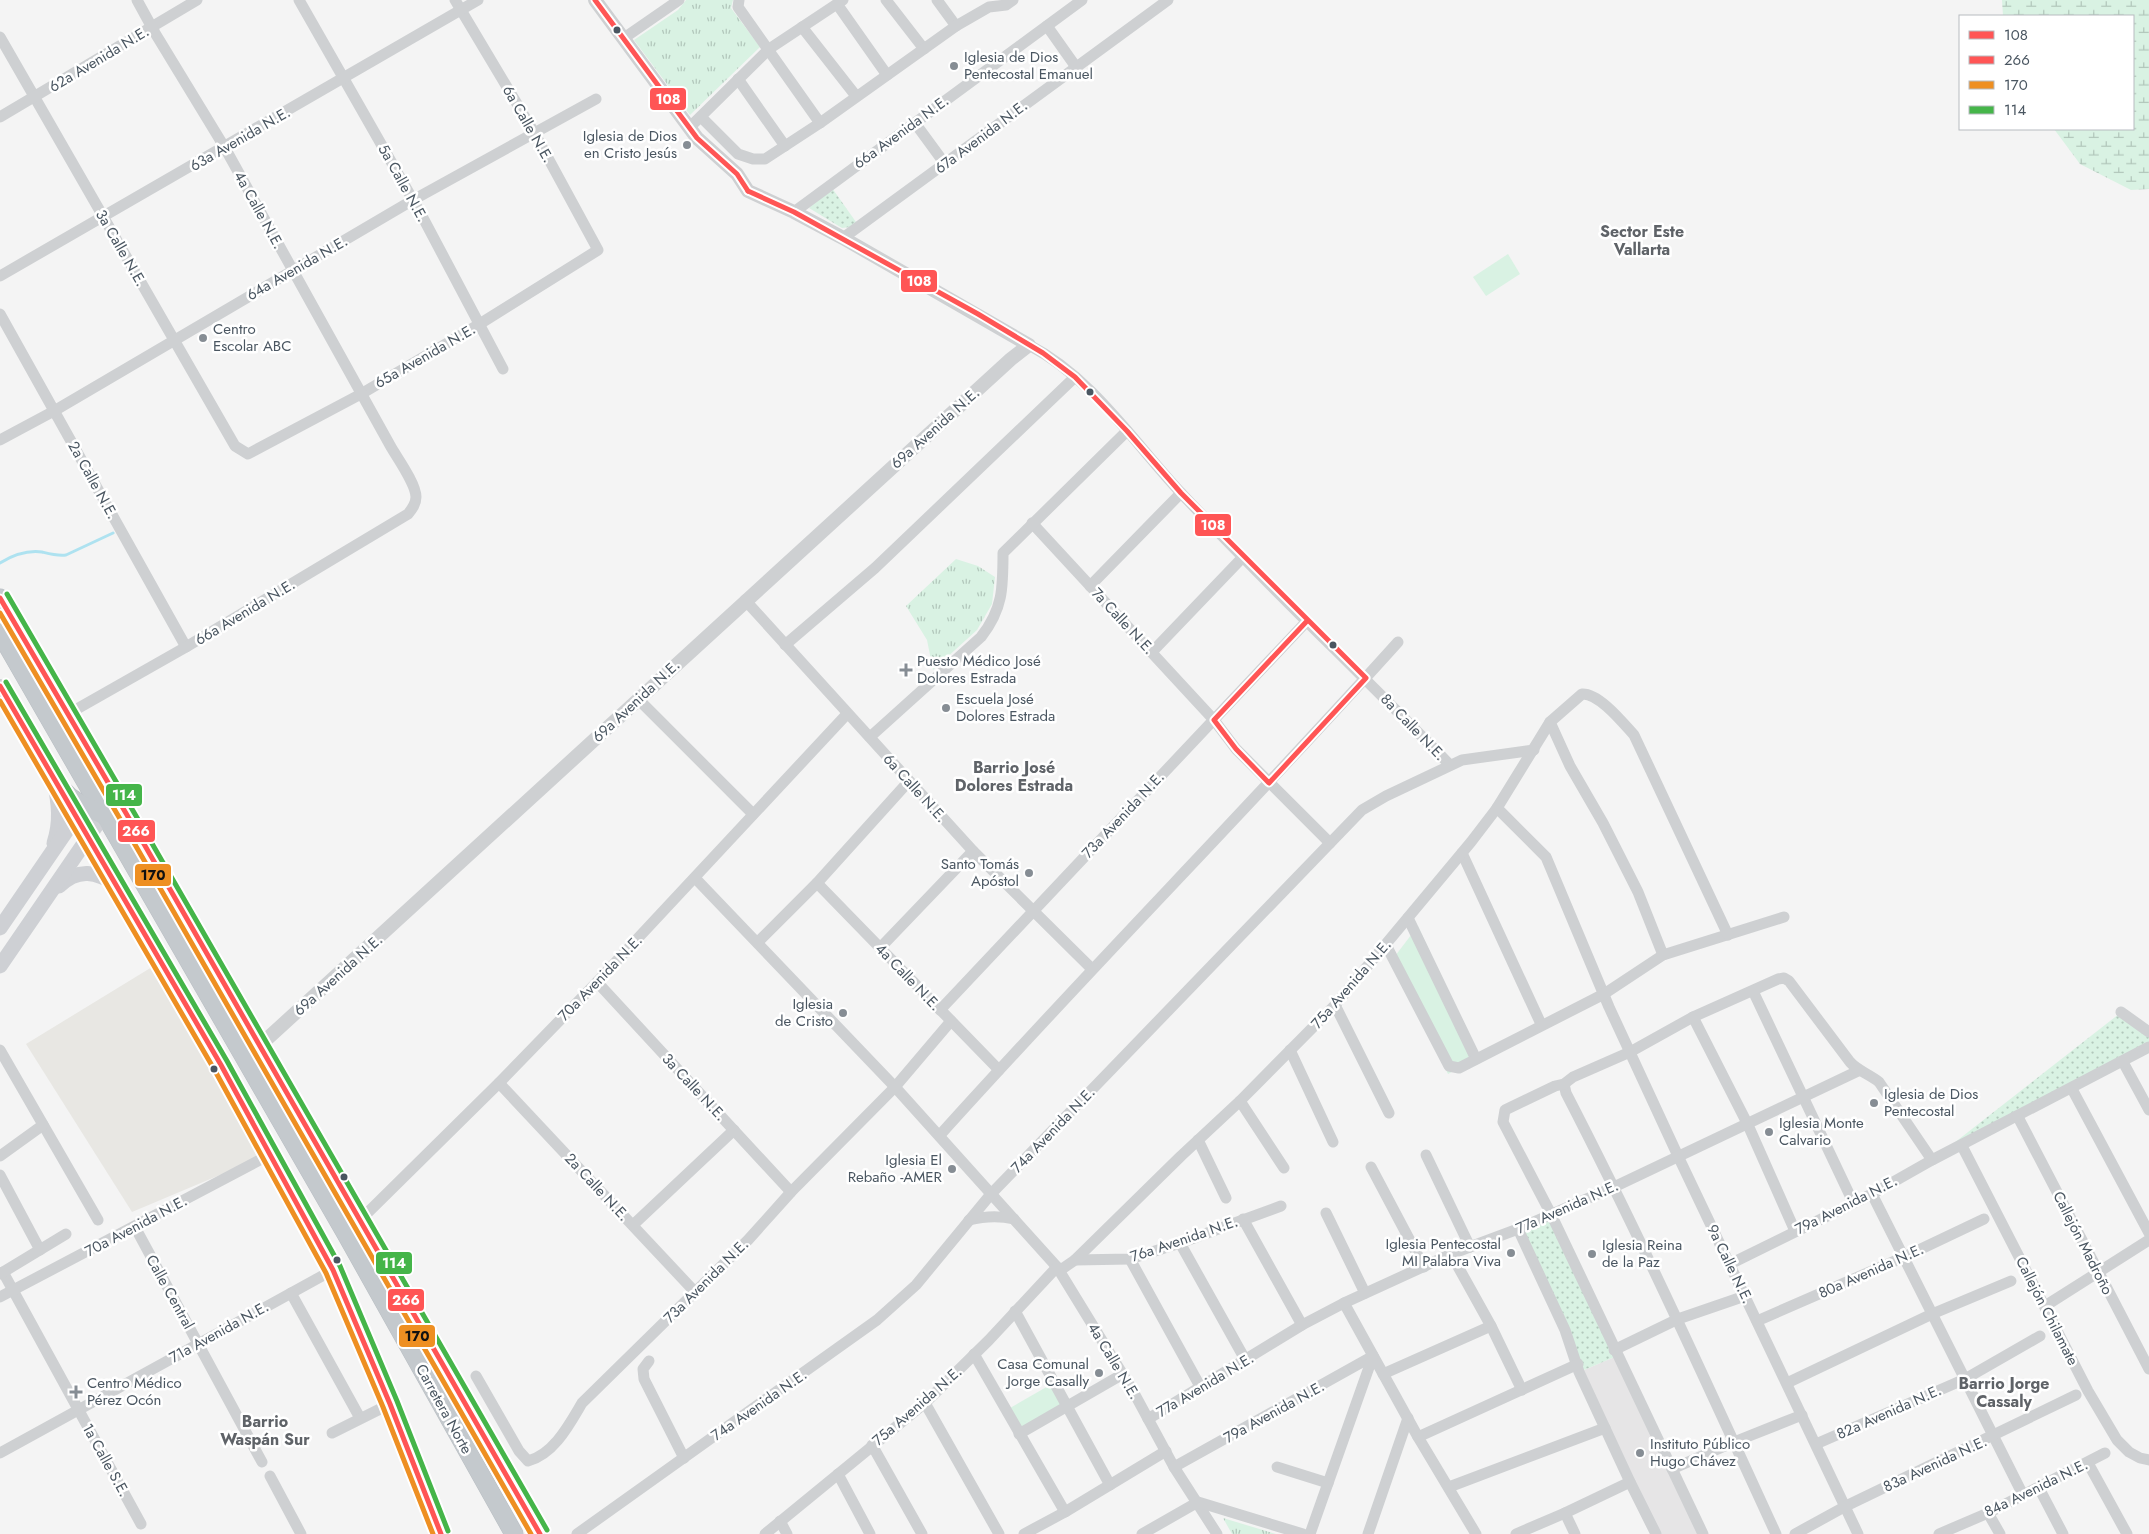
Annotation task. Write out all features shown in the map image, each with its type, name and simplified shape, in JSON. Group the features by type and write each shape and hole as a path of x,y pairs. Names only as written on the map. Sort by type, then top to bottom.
{"highway":[{"name":"Carretera Norte","path":"0,598 540,1534"},
{"name":"Carretera Norte","path":"0,634 346,1234 514,1534"},
{"path":"54,781 70,797 82,805 104,814 116,824 169,915 206,955"},
{"path":"76,817 93,812 104,814"}],"main road":[{"path":"49,857 55,839 59,816 54,781"},
{"path":"0,966 109,806 111,798 109,786"},
{"path":"0,928 76,817"},
{"path":"48,895 64,880 79,873 94,873 118,885"},
{"path":"12,910 30,922"}],"street":[{"name":"4a Calle N.E.","path":"137,0 151,27 225,148 360,394 392,447 414,489 415,502"},
{"name":"62a Avenida N.E.","path":"0,117 197,0"},
{"name":"5a Calle N.E.","path":"299,0 413,200 502,369"},
{"name":"63a Avenida N.E.","path":"0,276 344,79 458,5 478,0"},
{"path":"594,0 689,128 769,49 840,2 887,75"},
{"path":"624,38 679,0"},
{"path":"739,0 738,7 820,123"},
{"path":"886,0 924,49"},
{"path":"937,0 956,26"},
{"path":"701,117 738,154 753,159 765,159 820,123 987,3 1006,5 1013,0"},
{"name":"66a Avenida N.E.","path":"794,212 1082,0"},
{"name":"67a Avenida N.E.","path":"843,238 1168,0"},
{"name":"6a Calle N.E.","path":"458,5 535,134 598,250"},
{"path":"1047,26 1076,67"},
{"path":"802,27 856,96"},
{"name":"3a Calle N.E.","path":"0,37 235,446 248,454"},
{"path":"738,79 785,146"},
{"name":"64a Avenida N.E.","path":"0,440 413,200 596,99"},
{"path":"915,122 945,164"},
{"name":"8a Calle N.E.","path":"689,128 697,138 737,174 748,191 794,212 843,238 1043,353 1075,377 1127,431 1181,493 1450,765"},
{"name":"65a Avenida N.E.","path":"248,454 360,394 478,325 598,250"},
{"name":"2a Calle N.E.","path":"0,314 186,647"},
{"name":"69a Avenida N.E.","path":"245,1059 745,600 1029,345"},
{"path":"784,645 875,568 1075,377"},
{"path":"870,737 981,637 993,622 1003,582 1003,553 1127,431"},
{"path":"1090,586 1181,493"},
{"name":"66a Avenida N.E.","path":"68,714 186,647 408,514 414,507 415,502"},
{"name":"7a Calle N.E.","path":"1032,523 1214,720"},
{"path":"1152,652 1243,557"},
{"name":"6a Calle N.E.","path":"745,600 973,851 1092,969"},
{"name":"73a Avenida N.E.","path":"940,1010 1307,621"},
{"path":"940,1135 998,1070 1269,783 1398,642"},
{"path":"0,686 54,781 118,885 271,1154 333,1270 390,1404 441,1534"},
{"name":"75a Avenida N.E.","path":"1077,1258 1240,1101 1336,1005 1497,808 1550,722 1574,698 1582,694 1587,693 1618,716 1634,735 1728,935"},
{"path":"638,699 753,814"},
{"name":"70a Avenida N.E.","path":"346,1234 499,1083 597,982 847,714"},
{"path":"1214,720 1236,749 1330,843"},
{"path":"1550,722 1570,766 1603,823 1633,883 1663,956"},
{"name":"74a Avenida N.E.","path":"577,1534 877,1320 916,1285 991,1194 1362,810 1386,796 1462,760 1534,750"},
{"path":"758,942 817,883 909,781"},
{"name":"9a Calle N.E.","path":"1497,808 1546,857 1630,1052 1858,1534"},
{"path":"880,948 973,851"},
{"path":"1462,853 1541,1024"},
{"name":"4a Calle N.E.","path":"695,878 940,1135 1058,1269 1123,1374 1174,1467 1217,1534"},
{"name":"4a Calle N.E.","path":"817,883 998,1070"},
{"path":"1386,944 1449,1066 1459,1068 1541,1024 1604,994 1663,956 1784,917"},
{"path":"1408,918 1476,1059"},
{"path":"1703,1534 1551,1214 1503,1122 1505,1110 1630,1052 1692,1017 1784,978 1790,981 1858,1071 1868,1073 1879,1082 1932,1160"},
{"name":"3a Calle N.E.","path":"597,982 791,1192"},
{"path":"1753,991 1853,1202"},
{"path":"1336,1005 1389,1113"},
{"path":"2122,1012 2149,1032"},
{"path":"1692,1017 1748,1125 1795,1231"},
{"name":"73a Avenida N.E.","path":"476,1376 519,1451 528,1461 538,1459 565,1433 582,1403 748,1240 791,1192 895,1087 951,1021"},
{"name":"79a Avenida N.E.","path":"1730,1264 1872,1194 1932,1160 2149,1047"},
{"path":"0,1050 98,1220"},
{"path":"1290,1050 1333,1142"},
{"path":"2122,1062 2149,1110"},
{"name":"77a Avenida N.E.","path":"1148,1419 1246,1361 1302,1325 1344,1303 1451,1254 1518,1229 1614,1187 1748,1125 1858,1071"},
{"name":"2a Calle N.E.","path":"499,1083 695,1292"},
{"path":"1564,1084 1566,1093 1678,1319 1776,1534"},
{"path":"2072,1088 2149,1233"},
{"path":"1240,1101 1284,1168"},
{"name":"Callejón Madroño","path":"2018,1116 2149,1369"},
{"path":"0,1156 43,1125"},
{"path":"633,1225 734,1130"},
{"path":"1198,1140 1226,1198"},
{"name":"Callejón Chilamate","path":"1962,1146 2088,1391 2117,1440 2129,1452 2149,1460"},
{"name":"70a Avenida N.E.","path":"0,1297 271,1154"},
{"path":"1426,1155 1470,1247"},
{"path":"1371,1167 1424,1267"},
{"path":"0,1175 40,1250"},
{"path":"1872,1194 2023,1495"},
{"name":"76a Avenida N.E.","path":"1077,1258 1130,1259 1281,1206"},
{"path":"1326,1213 1365,1293"},
{"path":"969,1220 986,1216 1001,1216 1014,1219"},
{"path":"1243,1219 1302,1325"},
{"name":"80a Avenida N.E.","path":"1757,1321 1904,1257 1984,1219"},
{"name":"Calle Central","path":"135,1227 262,1462"},
{"path":"1518,1229 1565,1330 1578,1364 1579,1372 1656,1534"},
{"path":"1,1273 66,1234"},
{"path":"2045,1306 2149,1240"},
{"path":"1180,1243 1246,1361"},
{"path":"1451,1254 1491,1326 1522,1390"},
{"path":"1058,1269 1077,1258"},
{"path":"1130,1259 1201,1388"},
{"name":"75a Avenida N.E.","path":"765,1534 872,1445 926,1403 1015,1310 1058,1269"},
{"name":"71a Avenida N.E.","path":"0,1453 333,1270"},
{"name":"1a Calle S.E.","path":"1,1273 13,1290 141,1524"},
{"path":"1787,1383 1932,1314 2011,1281"},
{"path":"291,1293 360,1418"},
{"path":"1614,1350 1678,1319 1746,1296"},
{"path":"1344,1303 1418,1437 1476,1534"},
{"path":"1015,1310 1110,1485"},
{"path":"1383,1374 1491,1326"},
{"name":"82a Avenida N.E.","path":"1816,1444 1964,1378 2040,1336"},
{"path":"974,1354 1065,1512"},
{"path":"1310,1534 1373,1356"},
{"name":"79a Avenida N.E.","path":"1174,1467 1373,1356"},
{"path":"649,1361 643,1369 644,1379 684,1458"},
{"path":"1418,1437 1578,1364"},
{"path":"1019,1434 1123,1374"},
{"name":"83a Avenida N.E.","path":"1795,1534 1846,1506 1993,1437 2076,1395"},
{"path":"926,1403 999,1534"},
{"path":"332,1433 390,1404"},
{"path":"1672,1469 1802,1415"},
{"path":"1368,1534 1408,1418"},
{"path":"1449,1486 1605,1428"},
{"path":"872,1445 922,1534"},
{"path":"1024,1534 1065,1512 1166,1451"},
{"name":"84a Avenida N.E.","path":"1939,1534 1988,1513 2105,1454"},
{"path":"2088,1463 2127,1534"},
{"path":"1277,1467 1328,1483"},
{"path":"838,1474 870,1534"},
{"path":"270,1476 301,1534"},
{"path":"1516,1534 1630,1482"},
{"path":"2039,1488 2063,1534"},
{"path":"1142,1534 1198,1502 1303,1534"},
{"path":"1565,1513 1575,1534"},
{"path":"1988,1513 2000,1534"},
{"path":"780,1521 787,1534"}],"shaded area":[{"path":"152,967 261,1156 132,1212 26,1044"},
{"name":"Instituto Público Hugo Chávez","path":"1617,1356 1699,1534 1660,1534 1579,1372"}],"green space":[{"path":"686,0 733,0 731,8 760,47 690,115 634,40 678,10"},
{"path":"2002,0 2149,0 2149,189 2131,190 2080,164 2055,130 2134,130 2134,15 2003,15"},
{"path":"832,188 856,222 850,227 842,228 809,208"},
{"path":"1508,254 1520,274 1486,296 1473,277"},
{"path":"956,559 978,566 995,577 992,604 977,630 933,670 927,640 906,606"},
{"path":"1418,926 1478,1058 1448,1074 1392,960"},
{"path":"2119,1014 2149,1035 2149,1047 1954,1143"},
{"path":"1548,1215 1617,1356 1579,1372 1518,1229"},
{"path":"1050,1385 1062,1407 1023,1430 1010,1408"},
{"path":"1223,1518 1276,1534 1232,1534"}],"waterway":[{"path":"0,563 25,552 66,555 113,533"}],"transit line":[{"name":"108","path":"595,0 697,138 737,174 748,191"},
{"name":"108","path":"748,191 794,212 978,314 1043,353 1075,377 1127,431 1181,493 1366,678 1269,783 1236,749 1214,720 1307,621"},
{"name":"114","path":"7,594 547,1530"},
{"name":"266","path":"0,598 144,844 540,1534"},
{"name":"170","path":"0,613 531,1534"},
{"name":"114","path":"6,682 227,1061 340,1266 397,1401 448,1531"},
{"name":"266","path":"0,686 221,1065 333,1270 390,1404 441,1534"},
{"name":"170","path":"0,701 214,1069 326,1273 383,1407 433,1534"}],"place":[{"name":"Iglesia de Dios Pentecostal Emanuel","path":"954,66"},
{"name":"Iglesia de Dios en Cristo Jesús","path":"687,145"},
{"name":"Centro Escolar ABC","path":"203,338"},
{"name":"Puesto Médico José Dolores Estrada","path":"906,670"},
{"name":"Escuela José Dolores Estrada","path":"946,708"},
{"name":"Santo Tomás Apóstol","path":"1029,873"},
{"name":"Iglesia de Cristo","path":"843,1013"},
{"name":"Iglesia de Dios Pentecostal","path":"1874,1103"},
{"name":"Iglesia Monte Calvario","path":"1769,1132"},
{"name":"Iglesia El Rebaño -AMER","path":"952,1169"},
{"name":"Iglesia Pentecostal MI Palabra Viva","path":"1511,1253"},
{"name":"Iglesia Reina de la Paz","path":"1592,1254"},
{"name":"Casa Comunal Jorge Casally","path":"1099,1373"},
{"name":"Centro Médico Pérez Ocón","path":"76,1392"},
{"name":"Instituto Público Hugo Chávez","path":"1640,1453"}],"district":[{"name":"Sector Este Vallarta","path":"1642,240"},
{"name":"Barrio José Dolores Estrada","path":"1014,776"},
{"name":"Barrio Jorge Cassaly","path":"2004,1392"},
{"name":"Barrio Waspán Sur","path":"265,1430"}]}
